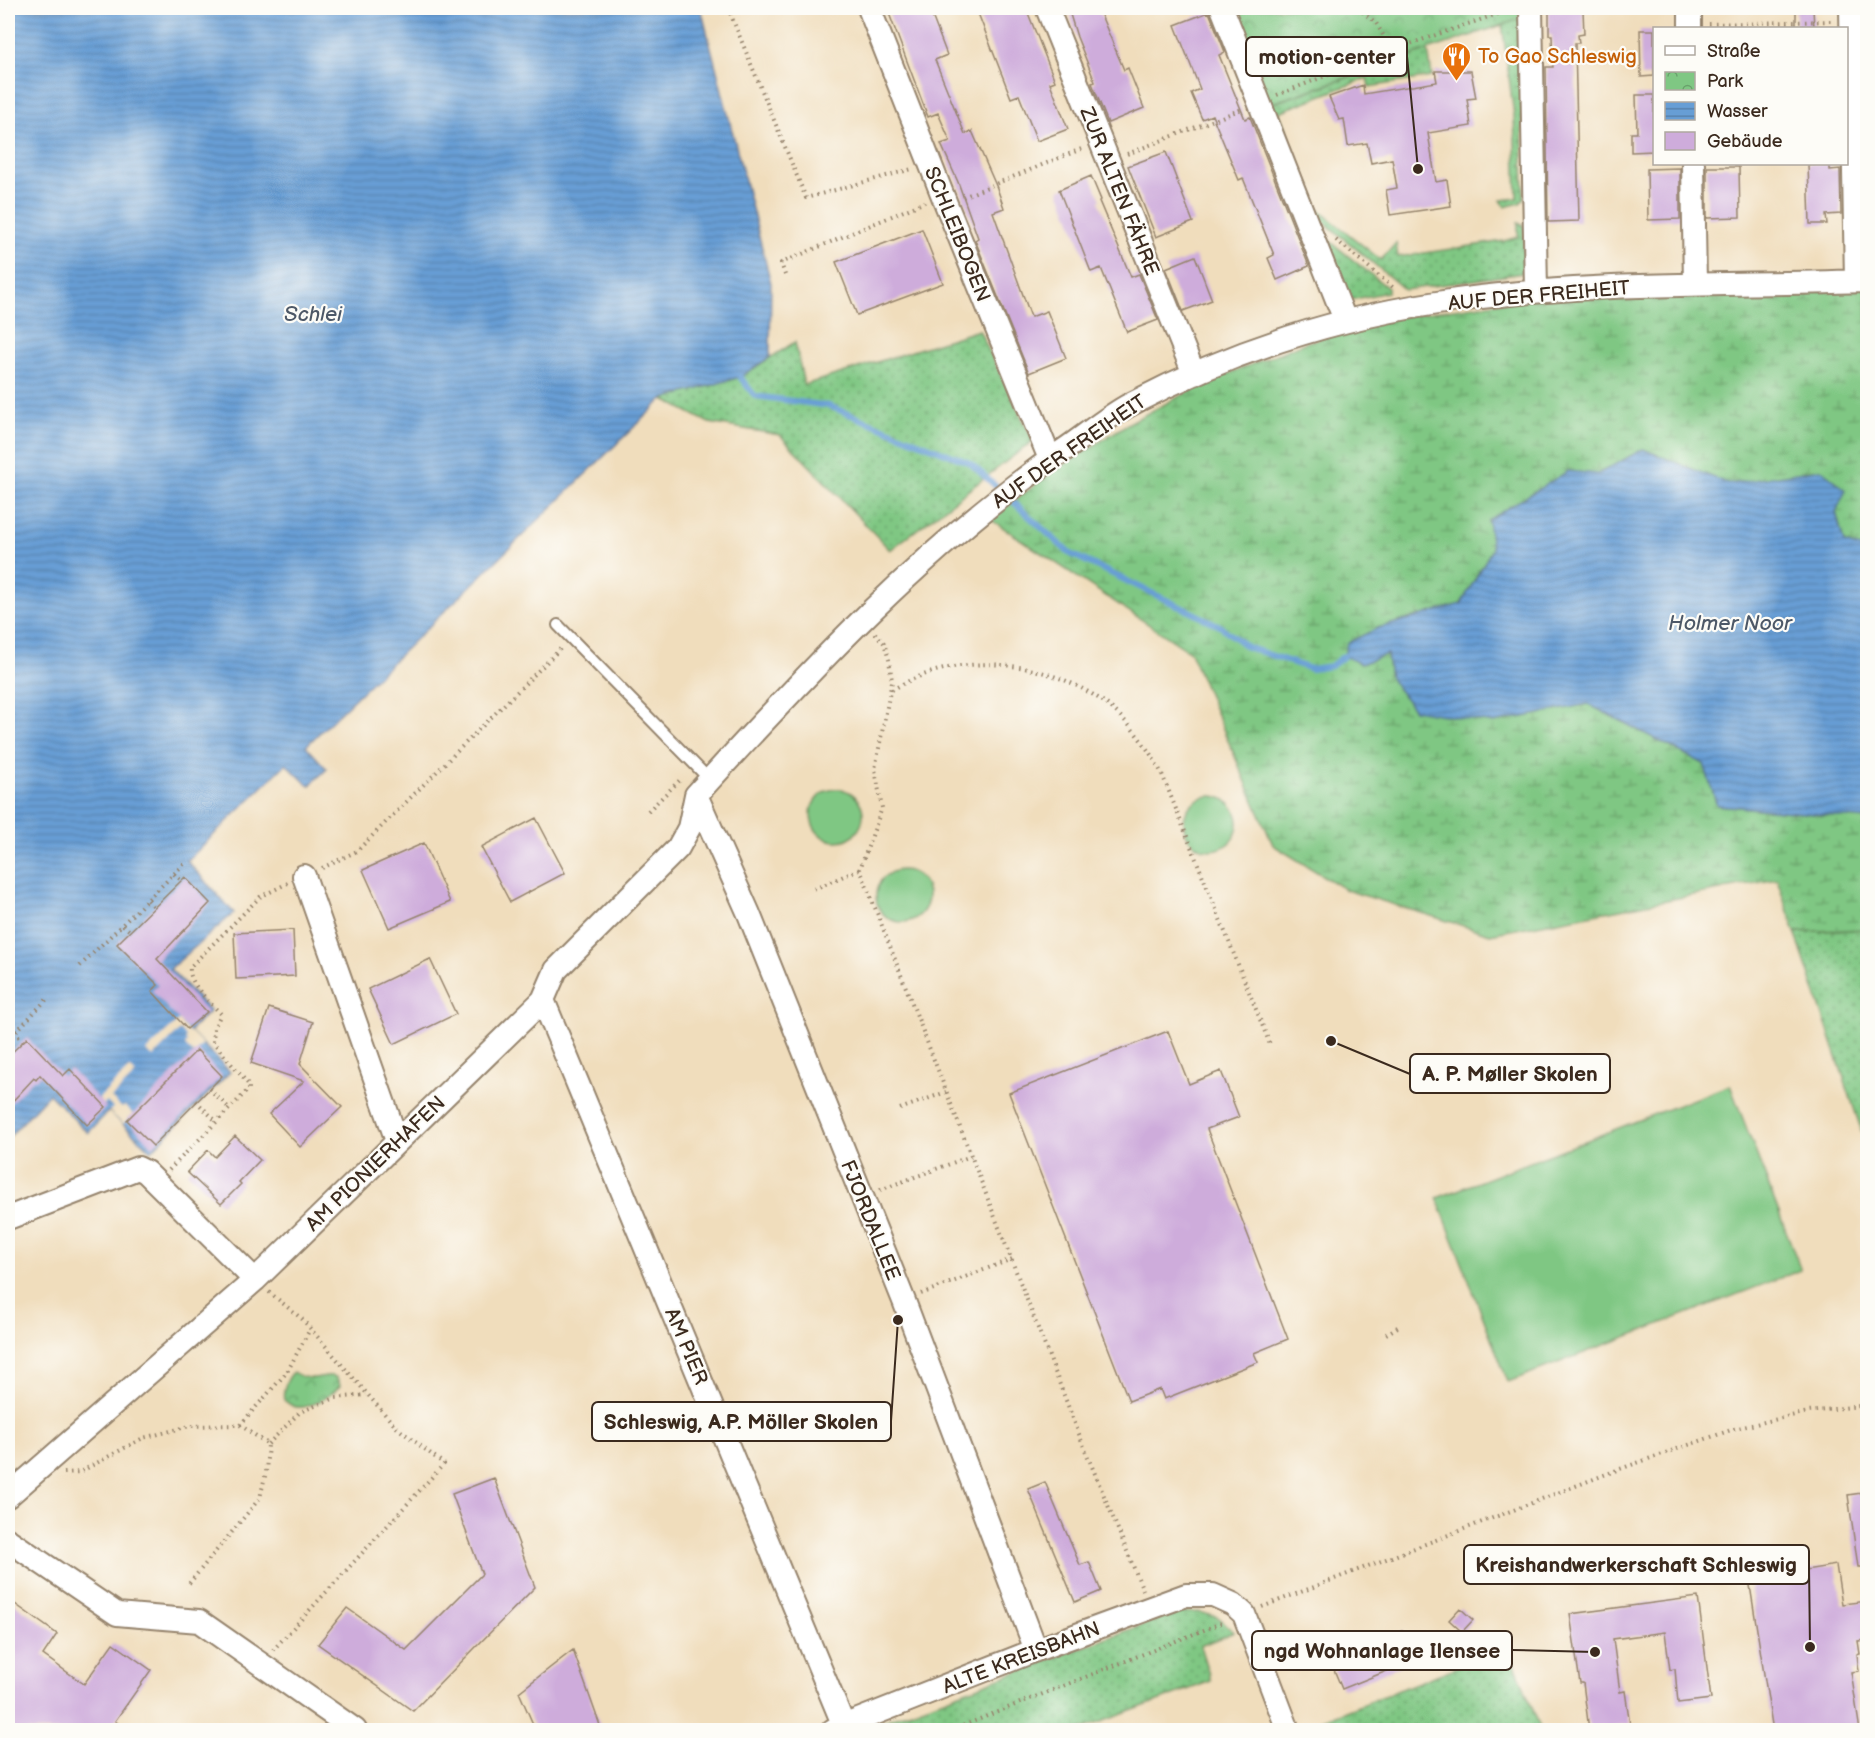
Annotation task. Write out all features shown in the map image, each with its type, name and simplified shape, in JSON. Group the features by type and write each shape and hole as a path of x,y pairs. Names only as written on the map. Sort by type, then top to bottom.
{"street":[{"name":"SCHLEIBOGEN","path":"869,8 944,200 1050,459"},
{"name":"ZUR ALTEN FÄHRE","path":"1047,8 1194,374"},
{"path":"1222,8 1345,320"},
{"path":"1531,8 1536,291"},
{"path":"1851,14 1862,281"},
{"path":"1693,165 1695,284"},
{"name":"AUF DER FREIHEIT","path":"703,787 862,619 981,513 1024,478 1128,405 1194,374 1248,352 1345,320 1436,303 1536,291 1695,284 1862,281"},
{"name":"AM PIONIERHAFEN","path":"8,1496 255,1280 543,1000 556,970 678,848 689,828 703,787"},
{"name":"FJORDALLEE","path":"703,787 749,914 904,1301 1036,1650"},
{"path":"304,876 397,1141"},
{"name":"AM PIER","path":"543,1000 838,1728"},
{"path":"8,1218 138,1168 146,1172 255,1280"},
{"path":"8,1540 117,1614 199,1622 355,1731"},
{"name":"ALTE KREISBAHN","path":"838,1728 1036,1650 1186,1595 1213,1595 1233,1604 1244,1614"},
{"path":"1244,1614 1288,1731"}],"lane":[{"path":"558,625 703,787"}],"path":[{"path":"728,8 806,198 930,164"},
{"path":"1358,8 1376,23 1392,50"},
{"path":"785,274 781,263 944,200 1104,151 1185,132 1392,50 1516,8"},
{"path":"1690,20 1851,14"},
{"path":"1331,235 1402,295"},
{"path":"862,619 884,643 892,681 875,769 882,808 860,869 1086,1452 1150,1608"},
{"path":"891,690 920,675 948,668 981,663 1005,664 1063,680 1102,700 1126,723 1144,745 1162,774 1270,1047"},
{"path":"80,966 186,861"},
{"path":"814,889 860,869"},
{"path":"174,874 182,881"},
{"path":"148,900 156,908"},
{"path":"123,925 130,931"},
{"path":"8,1040 48,998"},
{"path":"14,1032 23,1041"},
{"path":"209,1089 230,1109"},
{"path":"900,1108 946,1092"},
{"path":"196,1101 217,1122"},
{"path":"862,1197 971,1156"},
{"path":"904,1301 1012,1259"},
{"path":"255,1280 294,1312 396,1427 444,1464 260,1664"},
{"path":"1386,1334 1401,1325"},
{"path":"240,1425 287,1372 310,1329"},
{"path":"187,1586 260,1498 266,1472 268,1444 300,1412 335,1398 366,1395"},
{"path":"952,1731 1244,1614 1617,1470 1734,1429 1808,1412 1868,1405"},
{"path":"55,1473 80,1472 143,1438 190,1426 240,1425 268,1444"}],"green space":[{"path":"1229,8 1520,8 1520,19 1266,105"},
{"path":"1520,19 1524,199 1520,203 1505,207 1501,200 1517,198 1514,116 1502,24"},
{"path":"1428,50 1432,77 1369,87 1367,78 1279,112 1315,207 1381,260 1396,243 1398,257 1504,241 1518,237 1518,223 1524,226 1523,273 1405,290 1311,211 1268,105"},
{"path":"1326,238 1388,288 1388,292 1346,301 1323,240"},
{"path":"1867,287 1867,550 1844,543 1821,469 1729,484 1643,449 1598,474 1568,472 1492,549 1461,604 1378,628 1361,664 1387,654 1390,678 1493,723 1588,704 1704,764 1717,805 1867,819 1867,929 1795,932 1777,879 1490,934 1346,890 1273,845 1190,652 990,519 1051,473 1129,423 1201,385 1304,343 1392,318 1543,296"},
{"path":"979,330 1033,441 890,550 780,435 709,423 663,399 740,377 795,342 804,385"},
{"path":"837,789 851,793 859,801 863,815 859,829 851,837 837,841 823,837 815,829 811,815 815,801 823,793"},
{"path":"1211,796 1221,798 1230,804 1236,813 1238,823 1236,833 1230,842 1221,848 1211,850 1201,848 1192,842 1186,833 1184,823 1186,813 1192,804 1201,798"},
{"path":"897,870 907,870 921,877 928,896 921,915 907,922 897,922 887,918 880,911 876,901 876,891 880,881 887,874"},
{"path":"1868,929 1867,1147 1795,932"},
{"path":"1730,1085 1801,1270 1508,1382 1437,1198"},
{"path":"293,1372 309,1378 333,1376 340,1386 314,1404 302,1407 293,1406 284,1400 284,1393 288,1378"},
{"path":"1199,1612 1217,1617 1234,1632 1200,1646 1211,1681 1080,1730 860,1730 1175,1613"},
{"path":"1508,1647 1541,1730 1306,1730 1305,1727"}],"water":[{"name":"Schlei","path":"8,8 701,8 771,283 770,357 740,377 663,399 306,746 327,769 309,786 286,764 187,861 234,913 170,969 210,1011 190,1031 230,1072 151,1151 109,1111 88,1133 49,1094 8,1138"},
{"name":"Holmer Noor","path":"1643,449 1729,484 1821,469 1846,490 1836,512 1844,543 1867,550 1867,819 1717,805 1704,764 1588,704 1493,723 1414,710 1390,678 1387,654 1361,664 1344,656 1347,643 1378,628 1461,604 1492,549 1488,520 1568,471 1598,474"}],"pier":[{"path":"179,1020 189,1033 191,1032 203,1044 193,1054 185,1045 186,1037 180,1030 153,1057 147,1051"},
{"path":"130,1068 136,1074 111,1098 133,1114 123,1124 109,1111 113,1108 107,1102 103,1105 98,1099"}],"building":[{"path":"887,8 929,8 947,55 935,60 965,134 972,131 997,188 1004,208 993,212 1031,317 1047,311 1066,358 1029,373 975,240 978,238 958,182 941,144 950,141 938,113 928,117"},
{"path":"976,8 1026,8 1055,81 1050,83 1068,129 1037,141 1019,95 1011,98"},
{"path":"1068,8 1098,8 1124,70 1128,68 1144,108 1108,123 1092,83 1095,82"},
{"path":"1796,8 1813,8 1814,27 1796,27"},
{"path":"1583,10 1584,34 1578,35 1579,43 1575,43 1579,221 1548,222 1546,67 1553,67 1549,11"},
{"path":"1209,12 1225,52 1219,55 1245,119 1250,117 1309,266 1277,280 1268,258 1274,255 1243,178 1239,180 1212,115 1202,119 1191,93 1200,89 1175,25"},
{"path":"1640,30 1653,30 1653,76 1641,77"},
{"path":"1435,71 1471,71 1476,98 1467,99 1471,126 1428,133 1436,182 1447,180 1451,206 1390,215 1386,190 1397,188 1392,159 1371,163 1367,143 1348,146 1344,119 1339,120 1329,97 1363,85 1364,94 1437,82"},
{"path":"1636,95 1653,95 1653,151 1631,152 1631,133 1637,133"},
{"path":"1166,152 1193,222 1156,237 1128,166"},
{"path":"1808,165 1830,165 1830,170 1840,169 1841,214 1826,215 1827,224 1810,224"},
{"path":"1707,167 1739,167 1740,217 1707,218"},
{"path":"1680,168 1680,219 1648,220 1647,169"},
{"path":"1091,176 1131,277 1139,274 1158,320 1127,332 1101,268 1091,272 1059,190"},
{"path":"922,229 943,283 857,315 836,262"},
{"path":"1195,256 1212,300 1183,311 1166,268"},
{"path":"536,818 565,873 510,902 481,847"},
{"path":"424,843 450,902 389,928 363,870"},
{"path":"185,877 210,903 157,959 207,1012 187,1029 152,991 158,985 117,944"},
{"path":"293,930 295,976 236,979 234,933"},
{"path":"430,959 456,1014 394,1044 368,989"},
{"path":"269,1008 313,1022 300,1064 342,1107 300,1147 269,1114 304,1081 251,1063"},
{"path":"1168,1031 1189,1084 1221,1071 1239,1117 1207,1129 1288,1339 1254,1353 1258,1362 1164,1399 1160,1389 1129,1401 1009,1093"},
{"path":"27,1038 63,1076 70,1069 106,1107 87,1125 40,1075 36,1080 34,1078 8,1106 8,1056"},
{"path":"197,1050 222,1076 153,1146 127,1120"},
{"path":"235,1136 260,1160 221,1204 187,1172 208,1150 215,1157"},
{"path":"494,1478 535,1587 413,1711 318,1644 347,1608 406,1650 482,1574 452,1494"},
{"path":"1045,1482 1080,1565 1089,1562 1101,1591 1075,1602 1028,1489"},
{"path":"1868,1492 1868,1567 1858,1567 1848,1495"},
{"path":"1836,1565 1842,1604 1868,1601 1868,1640 1858,1641 1859,1671 1851,1672 1860,1731 1773,1731 1749,1579"},
{"path":"1698,1597 1711,1699 1678,1703 1675,1669 1670,1670 1665,1632 1613,1639 1620,1692 1625,1691 1630,1725 1589,1730 1570,1614"},
{"path":"8,1599 57,1634 43,1655 84,1684 113,1643 151,1670 115,1721 129,1731 8,1731"},
{"path":"1460,1608 1473,1620 1462,1632 1449,1620"},
{"path":"1402,1631 1414,1660 1342,1689 1330,1660"},
{"path":"573,1650 602,1731 536,1731 519,1692"}],"waterway":[{"path":"740,377 755,396 829,406 970,463 1000,490"},
{"path":"1008,497 1069,553 1220,626 1247,647 1311,669 1331,666 1344,656"}],"place":[{"name":"To Gao Schleswig","path":"1457,82"},
{"name":"motion-center","path":"1418,169"},
{"name":"A. P. Møller Skolen","path":"1331,1041"},
{"name":"Schleswig, A.P. Möller Skolen","path":"898,1320"},
{"name":"Kreishandwerkerschaft Schleswig","path":"1810,1647"},
{"name":"ngd Wohnanlage Ilensee","path":"1595,1652"}]}
